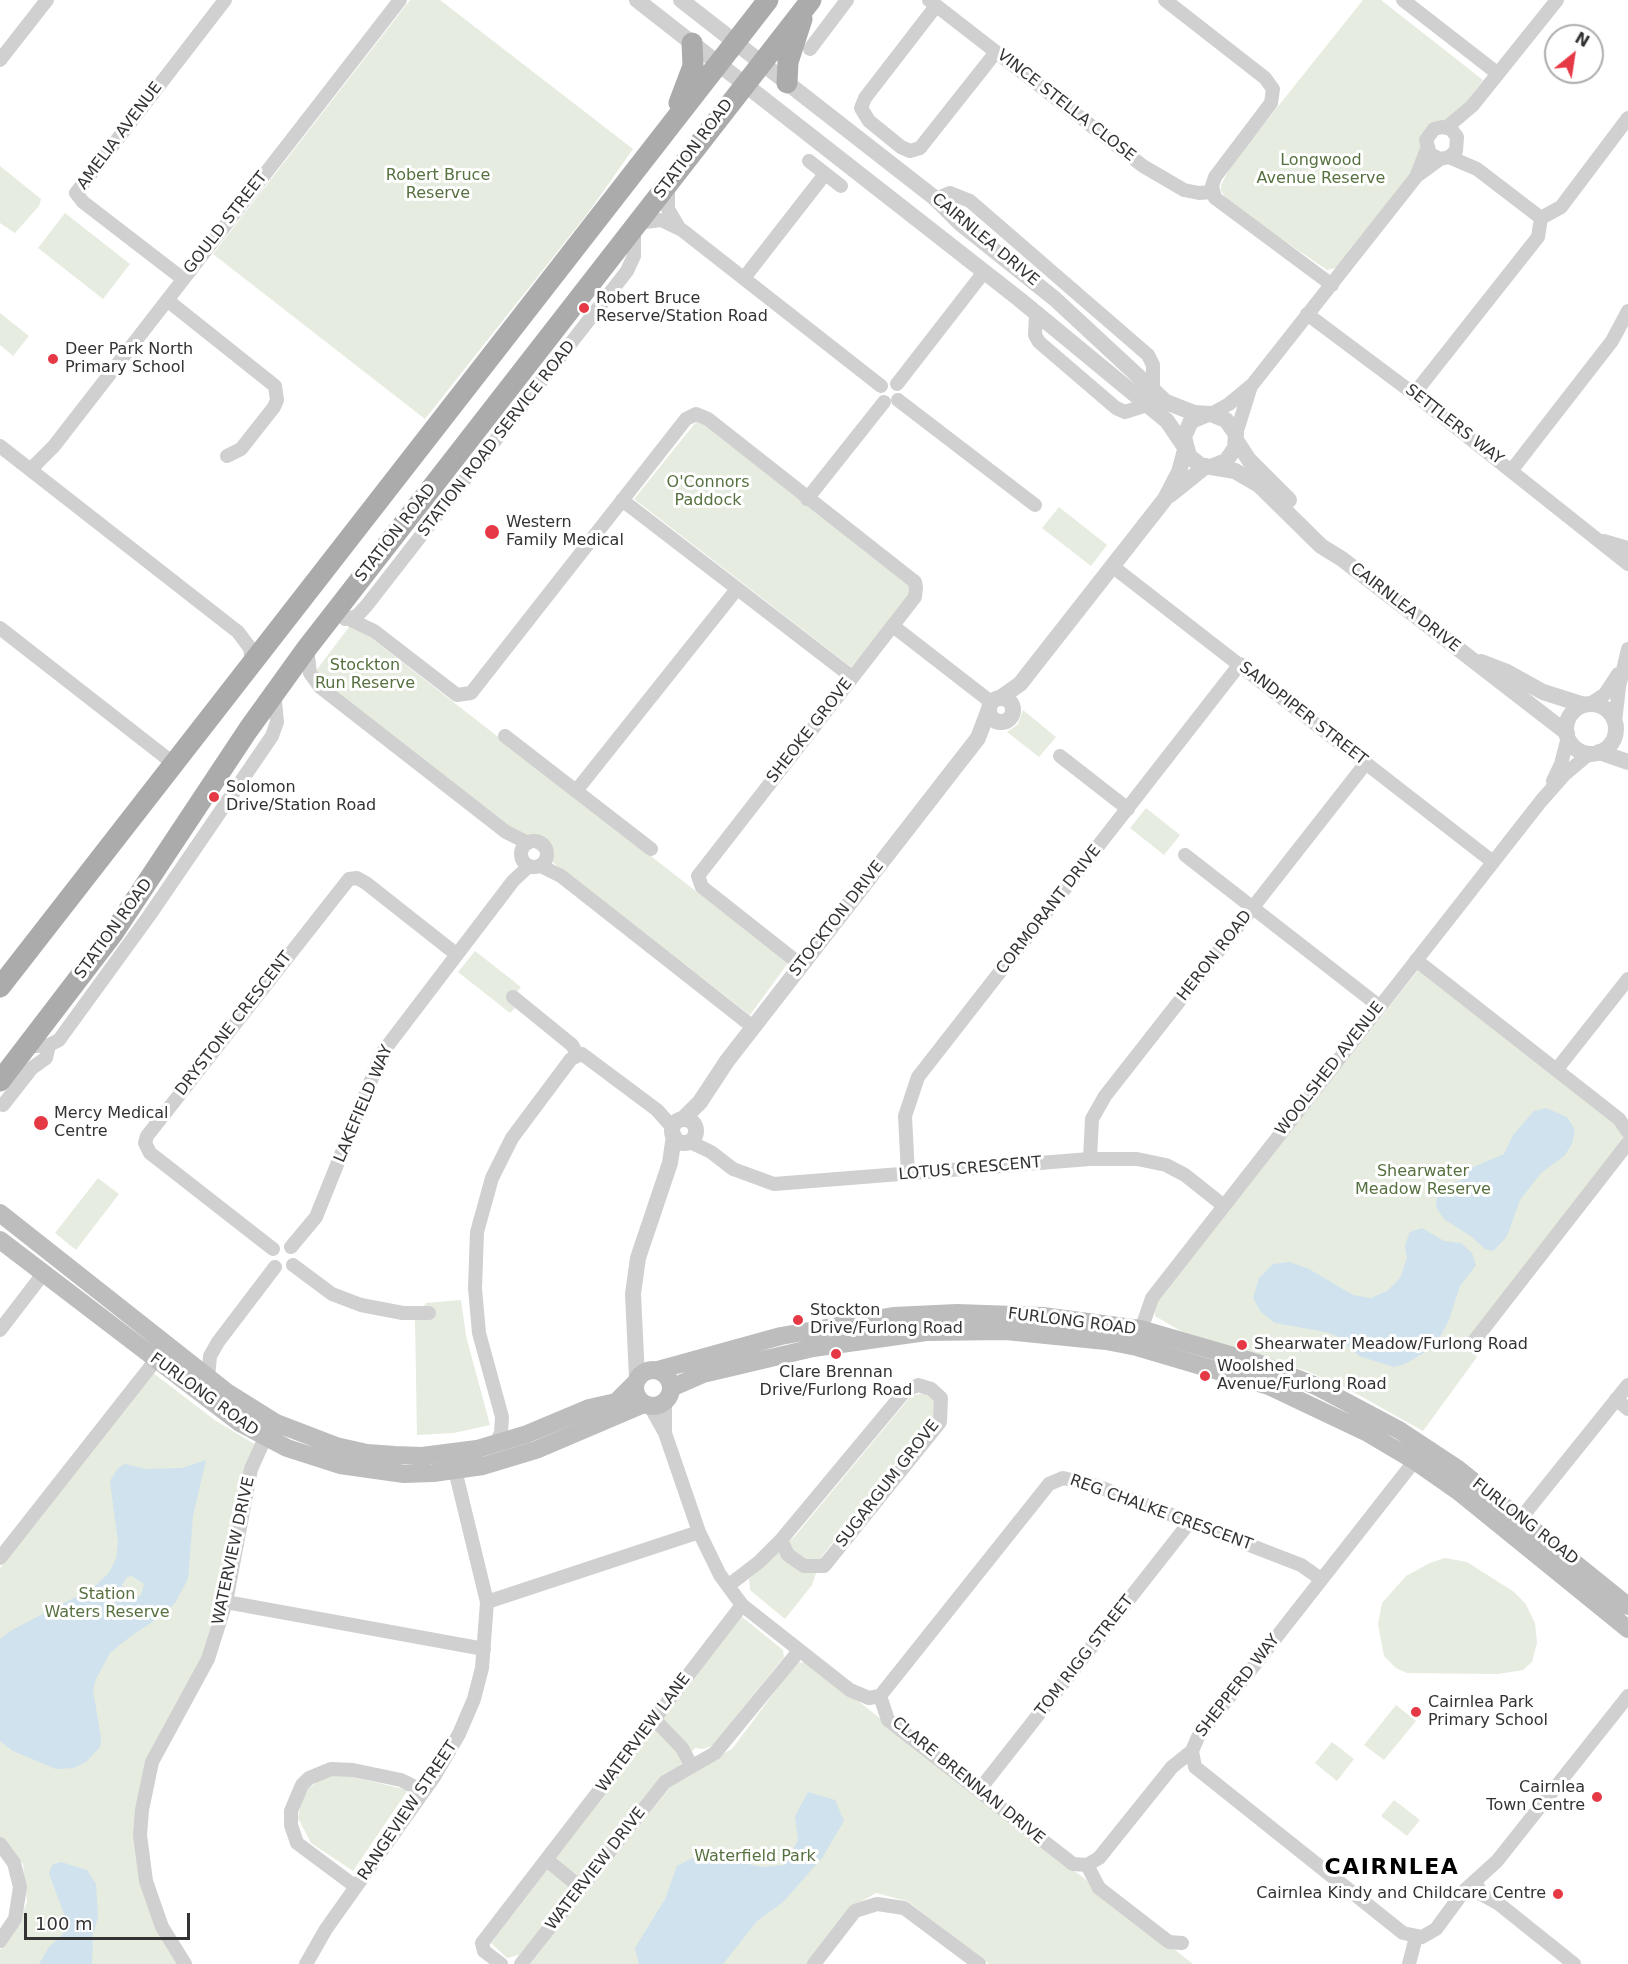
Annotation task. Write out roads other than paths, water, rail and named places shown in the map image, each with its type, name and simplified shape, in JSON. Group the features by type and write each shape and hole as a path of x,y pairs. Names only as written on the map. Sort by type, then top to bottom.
{"main road":[{"name":"STATION ROAD","path":"0,987 768,0"},
{"path":"787,83 793,46 812,0"},
{"name":"STATION ROAD","path":"0,1081 114,932 278,686 306,648 761,62 812,0"},
{"path":"663,136 691,74 692,43"},
{"name":"FURLONG ROAD","path":"0,1213 167,1346 252,1410 276,1423 336,1446 367,1453 454,1462 516,1457 657,1400 703,1374 813,1348 926,1332 1005,1331 1106,1341 1138,1338"},
{"name":"FURLONG ROAD","path":"0,1240 214,1405 265,1438 311,1457 370,1471 433,1473 495,1444 527,1434 570,1415 616,1401 646,1376 781,1336 893,1316 957,1313 1042,1316 1257,1362 1316,1386 1358,1407 1420,1453 1521,1518 1628,1606"},
{"path":"646,1376 667,1377 657,1400 636,1396 646,1376"},
{"name":"FURLONG ROAD","path":"1420,1453 1467,1498 1628,1629"}],"street":[{"path":"0,60 47,0"},
{"name":"AMELIA AVENUE","path":"183,279 83,202 76,193 225,0"},
{"name":"GOULD STREET","path":"34,472 400,0"},
{"name":"CAIRNLEA DRIVE","path":"637,0 1036,314 1150,398 1182,409 1209,414"},
{"name":"CAIRNLEA DRIVE","path":"681,0 936,199 961,224 1055,299 1150,398 1172,425 1185,448"},
{"path":"810,50 848,0"},
{"path":"1165,0 1264,78 1273,89 1271,103 1215,177 1212,192 1222,206 1274,239 1332,285"},
{"path":"1403,0 1497,73"},
{"path":"893,626 998,704 1020,684 1165,499 1179,472 1185,448 1186,429 1199,416 1209,414 1229,404 1252,384 1416,177 1450,145 1472,106 1557,0"},
{"path":"932,3 865,98 861,108 869,121 901,147 910,151 920,148 996,52"},
{"name":"VINCE STELLA CLOSE","path":"932,3 1153,172 1189,192 1212,192"},
{"path":"1541,218 1561,207 1628,118"},
{"path":"1416,177 1427,149 1426,140 1430,132 1438,128 1450,145 1477,169 1541,218"},
{"path":"1427,149 1450,145"},
{"path":"809,161 841,186"},
{"path":"744,278 825,174"},
{"path":"668,183 668,209 682,230"},
{"path":"936,199 950,193 970,201 1148,355 1153,365 1150,398"},
{"path":"1414,394 1538,237 1541,218"},
{"path":"636,225 661,220 682,230 881,386"},
{"name":"STATION ROAD SERVICE ROAD","path":"349,619 357,616 367,605 627,271 634,256 636,225"},
{"path":"897,384 984,272 1000,255"},
{"path":"167,300 272,382 276,390 277,400 273,407 241,449 227,456"},
{"path":"1511,471 1612,341 1628,311"},
{"name":"SETTLERS WAY","path":"1307,314 1414,394 1628,564"},
{"path":"1612,341 1628,327"},
{"path":"887,382 897,384 901,393 898,399 890,404 884,402 879,392 881,386 887,382"},
{"path":"1165,499 1209,466 1226,461 1235,448 1236,437 1252,384"},
{"path":"898,399 1035,505"},
{"path":"326,622 349,619 374,631 457,695 471,693 686,418 696,414 708,419 807,499 884,402"},
{"path":"1209,414 1226,420 1236,437"},
{"name":"CAIRNLEA DRIVE","path":"1236,437 1249,460 1342,559"},
{"path":"0,446 238,632 249,646 252,662"},
{"path":"1185,448 1194,461 1209,466"},
{"name":"CAIRNLEA DRIVE","path":"1209,466 1236,471 1259,485 1321,546 1342,559 1567,735"},
{"name":"SHEOKE GROVE","path":"801,965 702,887 698,876 915,597 915,582 807,499"},
{"path":"621,500 852,677"},
{"name":"SETTLERS WAY","path":"1599,539 1628,548"},
{"name":"SANDPIPER STREET","path":"1112,566 1493,862"},
{"path":"576,791 737,589"},
{"path":"367,605 365,614 374,631"},
{"path":"0,628 173,763"},
{"path":"238,632 257,639 271,639"},
{"path":"306,648 310,673 320,687 506,832 532,857 561,876 753,1027"},
{"path":"1594,753 1612,743 1628,650"},
{"name":"CAIRNLEA DRIVE","path":"1469,657 1507,672 1543,692 1587,705"},
{"name":"CORMORANT DRIVE","path":"908,1174 904,1116 918,1077 1240,664"},
{"path":"1624,665 1607,690 1569,719 1567,735 1576,748 1628,762"},
{"path":"26,1047 49,1045 65,1033 121,957 273,736 277,722 278,686 296,678 320,687"},
{"name":"STOCKTON DRIVE","path":"978,738 1002,721 994,720 998,704"},
{"name":"STOCKTON DRIVE","path":"685,1131 700,1102 753,1027 978,738 998,704"},
{"path":"1587,705 1606,709 1628,741"},
{"name":"WOOLSHED AVENUE","path":"1541,801 1557,775 1567,735"},
{"path":"505,736 651,849"},
{"name":"WOOLSHED AVENUE","path":"1138,1338 1152,1298 1379,1006 1541,801 1564,775 1594,753"},
{"path":"1061,756 1128,809"},
{"name":"HERON ROAD","path":"1090,1159 1092,1119 1105,1096 1366,762"},
{"path":"1184,855 1379,1006"},
{"name":"LAKEFIELD WAY","path":"291,1247 316,1217 382,1053 532,857"},
{"name":"DRYSTONE CRESCENT","path":"273,1249 150,1153 145,1143 147,1136 349,879 357,878 366,883 456,954"},
{"path":"1416,960 1619,1119 1628,1132"},
{"path":"1557,1069 1628,979"},
{"path":"513,997 572,1045 578,1054 587,1055 685,1131 669,1162 638,1258 633,1294 636,1339 646,1376"},
{"path":"3,1105 33,1068 46,1058 49,1045"},
{"path":"495,1444 501,1433 502,1417 479,1333 475,1288 477,1232 492,1178 512,1138 558,1075 578,1054"},
{"name":"LOTUS CRESCENT","path":"685,1131 733,1169 774,1184 1090,1159 1137,1159 1166,1165 1185,1175 1224,1206"},
{"path":"1474,1341 1628,1143"},
{"path":"280,1245 291,1247 295,1254 293,1265 283,1270 275,1267 270,1258 273,1249 280,1245"},
{"path":"293,1265 332,1294 361,1305 403,1313 429,1313"},
{"path":"208,1378 210,1356 218,1342 275,1267"},
{"path":"0,1330 43,1274"},
{"path":"185,1360 205,1352 218,1342"},
{"path":"0,1558 167,1346"},
{"name":"SUGARGUM GROVE","path":"729,1585 759,1562 781,1540 904,1391 918,1385 931,1389 941,1398 940,1422 824,1566 804,1566 788,1555 781,1540"},
{"path":"1521,1518 1628,1385"},
{"path":"657,1400 665,1433 699,1532 720,1575 742,1605 798,1652 859,1695 869,1698 880,1696"},
{"path":"1616,1400 1628,1409"},
{"path":"502,1417 509,1427 527,1434"},
{"name":"WATERVIEW DRIVE","path":"185,1964 162,1927 146,1881 140,1835 142,1810 152,1762 208,1659 226,1602 251,1468 265,1438"},
{"name":"SHEPPERD WAY","path":"1416,1937 1402,1933 1195,1767 1192,1751 1198,1737 1420,1453"},
{"name":"RANGEVIEW STREET","path":"306,1964 423,1791 459,1734 474,1700 484,1649 488,1602 454,1462"},
{"name":"REG CHALKE CRESCENT","path":"880,1696 1049,1484 1063,1478 1097,1486 1301,1565 1321,1579"},
{"name":"TOM RIGG STREET","path":"980,1789 1189,1522"},
{"path":"488,1602 699,1532"},
{"path":"226,1602 484,1649"},
{"name":"WATERVIEW LANE","path":"501,1964 484,1951 482,1943 742,1605"},
{"name":"WATERVIEW DRIVE","path":"521,1964 664,1782 715,1753 798,1652"},
{"name":"CLARE BRENNAN DRIVE","path":"880,1696 888,1720 980,1789 995,1805 1073,1864 1087,1865"},
{"path":"1409,1964 1416,1937 1422,1937 1436,1929 1456,1904 1480,1887 1497,1861 1627,1697"},
{"path":"655,1720 682,1748 691,1766"},
{"path":"1182,1943 1169,1942 1099,1888 1087,1865 1099,1858 1172,1767 1192,1751"},
{"path":"356,1887 297,1843 291,1825 291,1811 302,1785 309,1778 331,1769 353,1770 400,1780 423,1791"},
{"path":"0,1844 14,1863 20,1887 15,1918 0,1941"},
{"path":"547,1860 581,1888"},
{"path":"1480,1887 1574,1964"},
{"path":"814,1964 855,1911 877,1904 904,1908 979,1964"}],"water":[{"path":"1546,1108 1567,1117 1575,1130 1572,1144 1564,1156 1541,1173 1520,1200 1507,1236 1493,1251 1485,1249 1472,1237 1444,1219 1436,1207 1437,1194 1445,1186 1462,1180 1471,1168 1504,1154 1513,1135 1534,1111"},
{"path":"1422,1228 1444,1241 1461,1243 1472,1253 1476,1265 1460,1286 1449,1320 1435,1346 1405,1364 1394,1367 1359,1356 1339,1337 1326,1332 1275,1323 1261,1312 1253,1298 1259,1278 1273,1264 1290,1262 1309,1269 1353,1295 1371,1298 1387,1291 1400,1278 1407,1258 1405,1245 1410,1232"},
{"path":"206,1460 193,1516 188,1579 175,1603 160,1617 110,1653 96,1679 93,1690 101,1738 100,1747 86,1762 74,1768 56,1769 13,1751 0,1741 0,1639 12,1630 93,1588 108,1574 116,1559 118,1543 110,1481 118,1468 125,1464 146,1469 182,1468","holes":["132,1576 144,1584 141,1595 135,1599 125,1596 122,1585 127,1577"]},
{"path":"808,1792 835,1800 844,1821 822,1858 783,1902 757,1921 723,1964 639,1964 635,1948 665,1899 677,1866 700,1854 762,1867 785,1865 798,1840 795,1816"},
{"path":"61,1862 87,1870 96,1884 98,1917 93,1934 92,1964 39,1964 49,1947 63,1934 66,1919 49,1874 52,1865"}],"place":[{"name":"Robert Bruce Reserve/Station Road","path":"584,308"},
{"name":"Deer Park North Primary School","path":"53,359"},
{"name":"Western Family Medical","path":"492,532"},
{"name":"Solomon Drive/Station Road","path":"214,797"},
{"name":"Mercy Medical Centre","path":"41,1123"},
{"name":"Stockton Drive/Furlong Road","path":"798,1320"},
{"name":"Shearwater Meadow/Furlong Road","path":"1242,1345"},
{"name":"Clare Brennan Drive/Furlong Road","path":"836,1354"},
{"name":"Woolshed Avenue/Furlong Road","path":"1205,1376"},
{"name":"Cairnlea Park Primary School","path":"1416,1712"},
{"name":"Cairnlea Town Centre","path":"1597,1797"},
{"name":"Cairnlea Kindy and Childcare Centre","path":"1558,1894"}],"district":[{"name":"CAIRNLEA","path":"1392,1868"}],"park label":[{"name":"Longwood Avenue Reserve","path":"1321,170"},
{"name":"Robert Bruce Reserve","path":"438,185"},
{"name":"O'Connors Paddock","path":"708,492"},
{"name":"Stockton Run Reserve","path":"365,675"},
{"name":"Shearwater Meadow Reserve","path":"1423,1181"},
{"name":"Station Waters Reserve","path":"107,1604"},
{"name":"Waterfield Park","path":"755,1857"}]}
